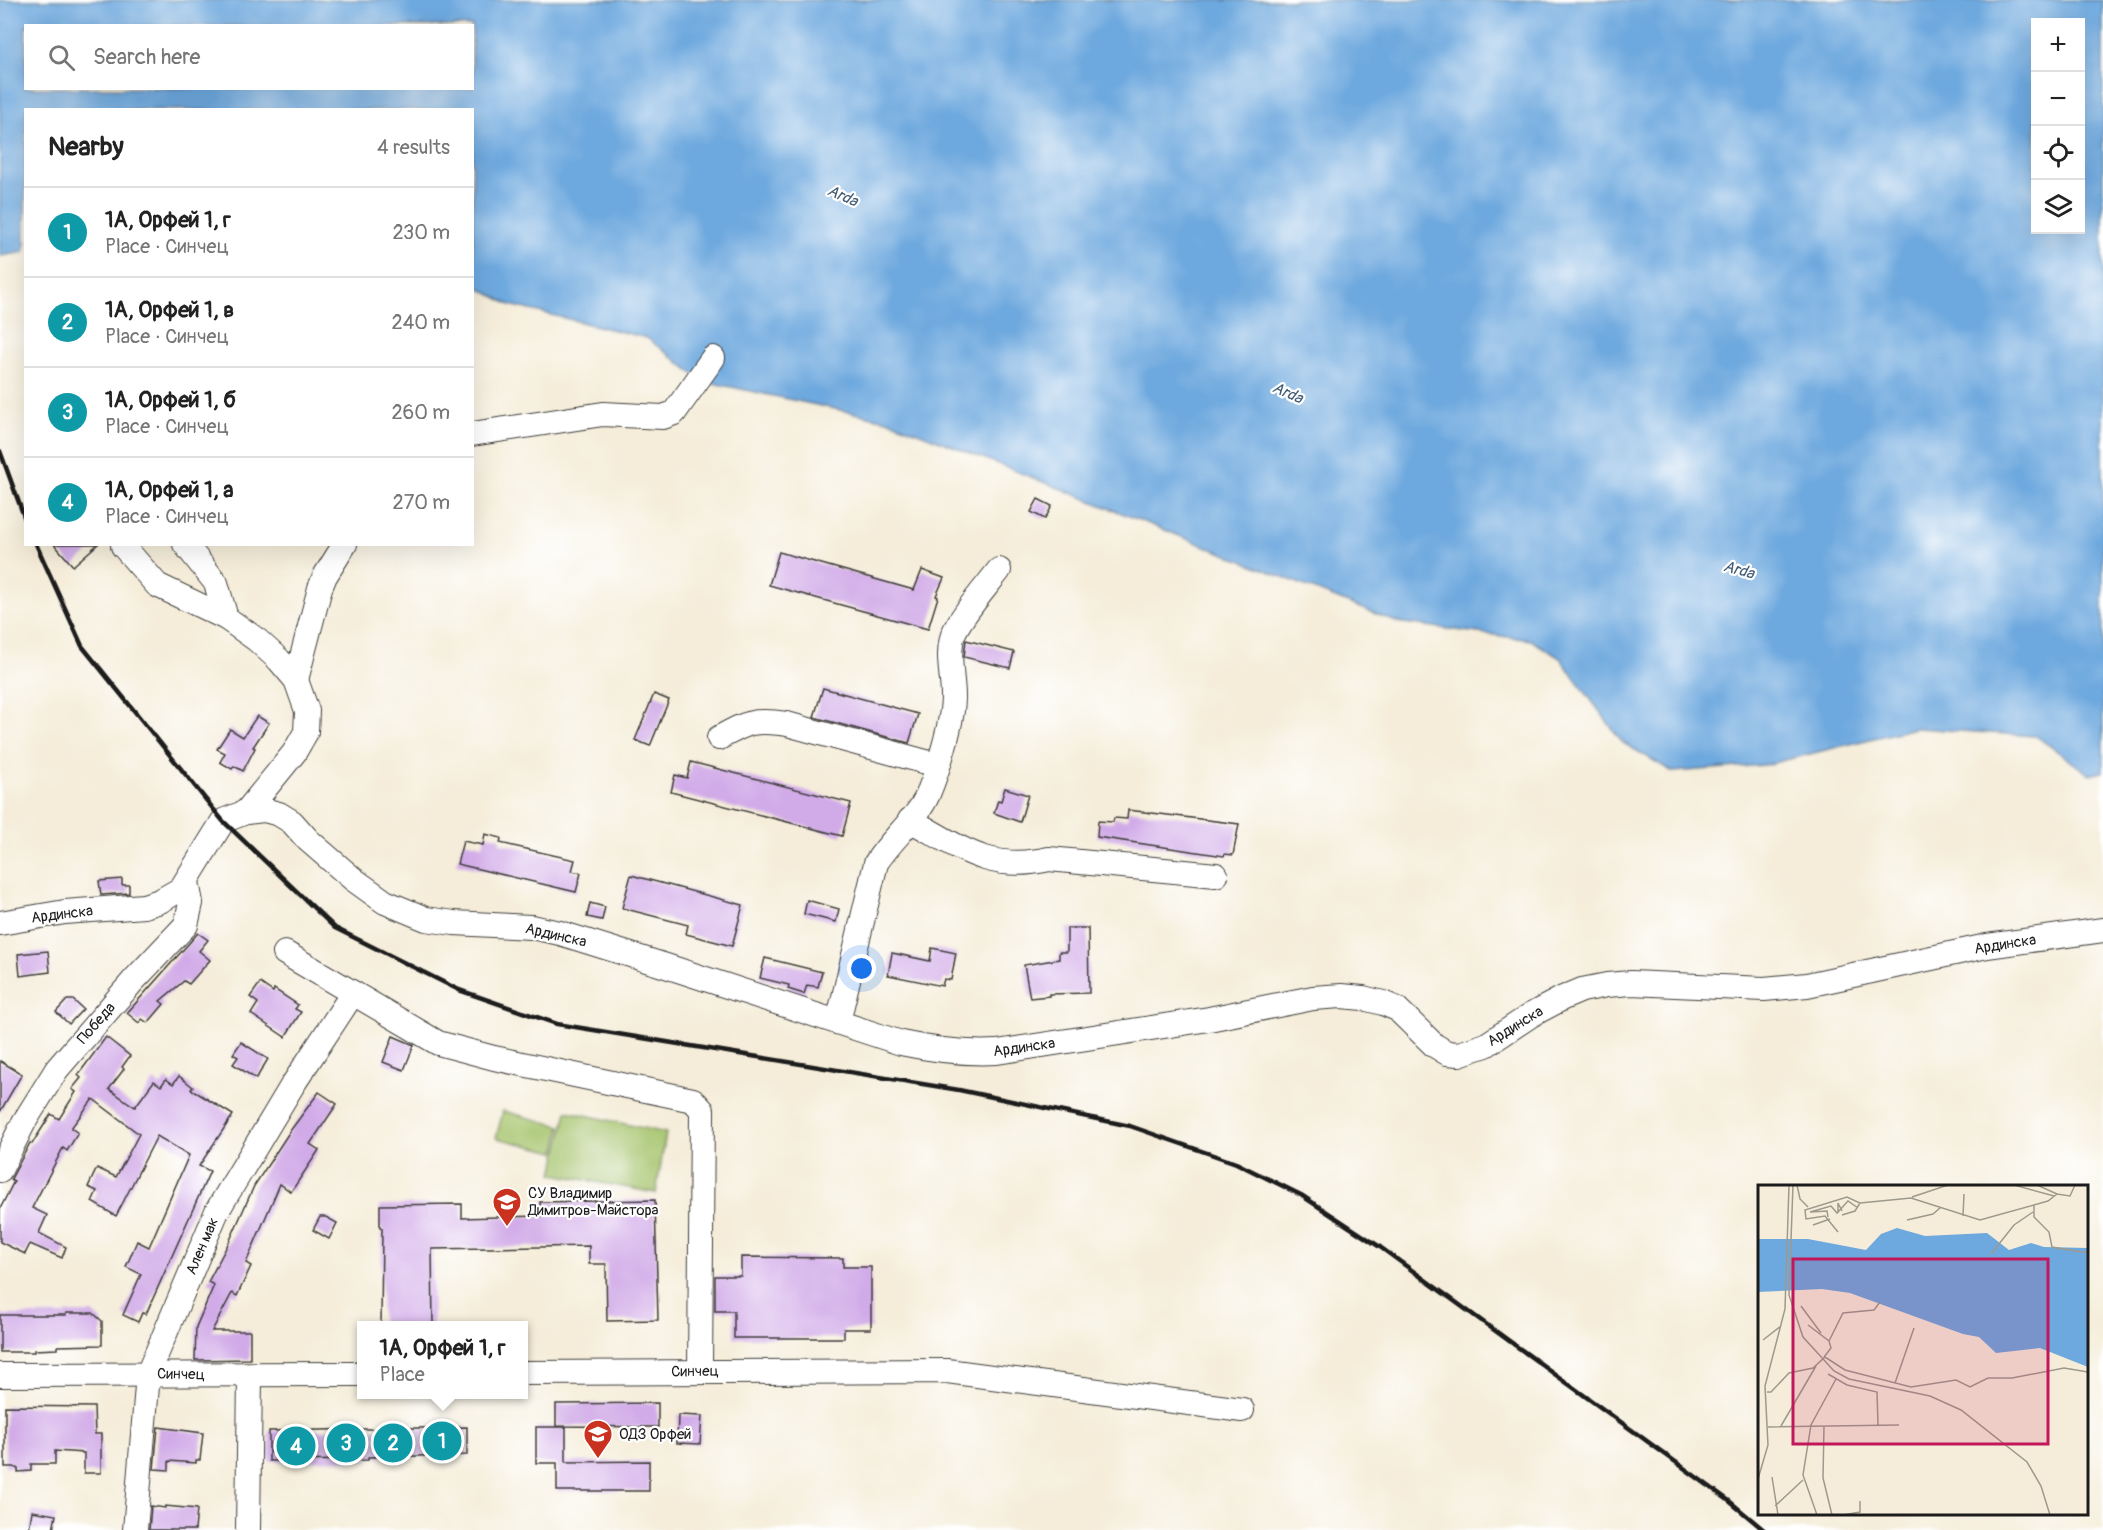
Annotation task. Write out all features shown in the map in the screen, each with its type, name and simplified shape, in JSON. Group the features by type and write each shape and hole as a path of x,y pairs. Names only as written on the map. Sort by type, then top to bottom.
{"street":[{"path":"474,435 603,414 663,417 674,413 713,358"},
{"path":"123,546 157,585 226,618 257,640 296,680 307,711 306,732 294,753 246,812"},
{"path":"187,546 216,583 226,618"},
{"path":"296,680 320,588 344,546"},
{"path":"838,1022 876,863 886,846 920,808 928,794 951,721 952,635 999,570"},
{"path":"720,738 748,722 767,721 787,724 937,765"},
{"name":"Ардинска","path":"0,923 65,912 144,906 172,895 182,889 187,882 224,821 246,812 264,810 279,814 292,822 308,840 353,879 385,902 426,919 454,923 531,927 560,933 901,1043 936,1051 987,1052 1197,1021 1313,998 1341,996 1383,1002 1397,1009 1434,1046 1447,1053 1459,1054 1486,1045 1531,1015 1563,998 1582,990 1607,985 1631,983 1764,990 1807,985 1986,946 2103,930"},
{"path":"910,820 986,860 1029,864 1049,859 1216,875"},
{"name":"Победа","path":"0,1170 24,1122 57,1069 134,980 186,925 191,903 187,882"},
{"path":"285,952 438,1043 494,1058 693,1100 702,1110 700,1371"},
{"name":"Ален мак","path":"135,1530 148,1374 217,1211 292,1086 353,993"},
{"name":"Синчец","path":"528,1373 947,1371 1242,1410"},
{"name":"Синчец","path":"0,1375 357,1374"},
{"path":"248,1530 250,1375"}],"green space":[{"path":"503,1111 561,1126 556,1152 496,1138"},
{"path":"567,1111 666,1133 656,1193 553,1174"}],"water":[{"name":"Arda","path":"0,0 2103,0 2103,772 2090,775 2036,736 1915,728 1765,765 1673,772 1623,743 1560,658 1531,640 1396,622 887,420 703,381 647,338 510,305 474,286 474,108 24,108 24,252 0,256"}],"building":[{"path":"1038,499 1052,506 1045,519 1031,512"},
{"path":"56,546 96,546 73,566"},
{"path":"779,552 914,590 922,570 944,578 936,596 938,597 928,629 769,585"},
{"path":"966,640 1014,652 1010,668 964,657"},
{"path":"823,688 918,714 909,743 814,717"},
{"path":"654,694 669,700 650,746 635,740"},
{"path":"257,716 269,723 253,747 255,748 243,771 234,766 232,769 220,762 225,753 217,749 230,729 243,737"},
{"path":"691,762 851,803 842,836 671,792 675,775 687,778"},
{"path":"1005,788 1028,795 1020,822 994,813"},
{"path":"1128,810 1239,824 1233,855 1225,854 1224,856 1097,837 1098,821 1113,822 1114,818 1127,819"},
{"path":"485,834 501,838 500,843 575,860 572,871 581,873 576,892 457,864 463,841 483,845"},
{"path":"631,875 743,905 732,946 686,934 688,925 622,908"},
{"path":"122,879 122,885 129,885 129,893 101,895 99,881"},
{"path":"807,900 839,909 836,922 804,914"},
{"path":"590,903 605,907 602,920 587,917"},
{"path":"1067,928 1088,928 1089,993 1049,994 1049,996 1030,998 1024,965 1059,959 1059,952 1067,952"},
{"path":"198,933 208,940 199,951 210,960 189,984 184,981 160,1001 164,1004 148,1023 142,1019 139,1023 127,1013"},
{"path":"932,948 956,953 951,980 944,979 942,986 888,975 892,953 930,961"},
{"path":"48,951 50,972 20,976 18,954"},
{"path":"765,958 822,972 818,987 807,985 804,994 788,989 789,985 760,978"},
{"path":"260,983 273,992 274,989 298,1005 295,1009 301,1012 285,1037 251,1014 258,1003 250,997"},
{"path":"67,1000 73,1000 83,1009 69,1024 56,1012"},
{"path":"393,1036 414,1045 404,1070 383,1062"},
{"path":"106,1037 130,1056 122,1067 124,1069 109,1089 135,1107 154,1081 161,1086 166,1079 173,1084 179,1076 193,1087 191,1089 233,1115 199,1166 210,1171 146,1314 142,1313 138,1322 123,1315 141,1274 126,1267 137,1241 149,1247 189,1155 157,1136 116,1216 92,1202 97,1191 88,1187 97,1168 116,1177 139,1134 93,1099 71,1128 78,1133 67,1151 63,1148 32,1208 47,1215 39,1233 66,1247 62,1258 30,1244 25,1254 0,1242 0,1209 14,1181 11,1179 30,1143 32,1144 51,1114 59,1119 76,1092 72,1089 81,1078 78,1075"},
{"path":"241,1042 268,1059 256,1079 233,1064 238,1057 233,1054"},
{"path":"0,1061 22,1074 0,1112"},
{"path":"319,1092 337,1104 310,1144 319,1150 291,1192 280,1184 246,1263 251,1266 237,1296 232,1293 212,1331 250,1331 250,1359 195,1360 196,1327 214,1285 208,1282 254,1186"},
{"path":"655,1200 658,1320 607,1321 606,1264 589,1264 589,1246 432,1249 433,1321 381,1321 380,1205 462,1204 462,1218 541,1216 540,1202"},
{"path":"320,1217 326,1217 337,1223 329,1239 313,1230"},
{"path":"741,1257 843,1258 843,1267 871,1267 871,1329 844,1329 844,1338 734,1338 734,1311 715,1311 715,1276 741,1276"},
{"path":"66,1313 93,1313 102,1321 102,1345 58,1346 58,1349 34,1350 34,1352 0,1352 0,1315 66,1315"},
{"path":"658,1403 658,1427 556,1426 556,1404"},
{"path":"5,1406 94,1407 95,1434 101,1434 101,1473 84,1473 84,1453 55,1451 55,1464 31,1464 31,1471 18,1472 18,1469 14,1467 5,1467"},
{"path":"678,1415 702,1416 700,1444 677,1443"},
{"path":"158,1427 203,1433 200,1460 196,1460 196,1463 169,1461 169,1470 154,1469"},
{"path":"467,1427 467,1455 368,1457 368,1460 269,1461 269,1431"},
{"path":"536,1427 566,1427 566,1462 649,1461 649,1491 557,1491 557,1463 536,1463"},
{"path":"151,1506 197,1509 195,1530 149,1530"},
{"path":"32,1511 56,1515 53,1530 29,1530"}],"railway":[{"path":"0,451 24,517"},
{"path":"37,546 82,646 223,821 335,928 459,990 557,1024 959,1090 1130,1126 1236,1163 1301,1195 1380,1247 1728,1500 1764,1530"}],"place":[{"name":"СУ Владимир Димитров-Майстора","path":"507,1228"},
{"name":"1А, Орфей 1, г","path":"442,1441"},
{"name":"1А, Орфей 1, б","path":"346,1443"},
{"name":"1А, Орфей 1, в","path":"393,1443"},
{"name":"1А, Орфей 1, а","path":"296,1446"},
{"name":"ОДЗ Орфей","path":"598,1460"}]}
